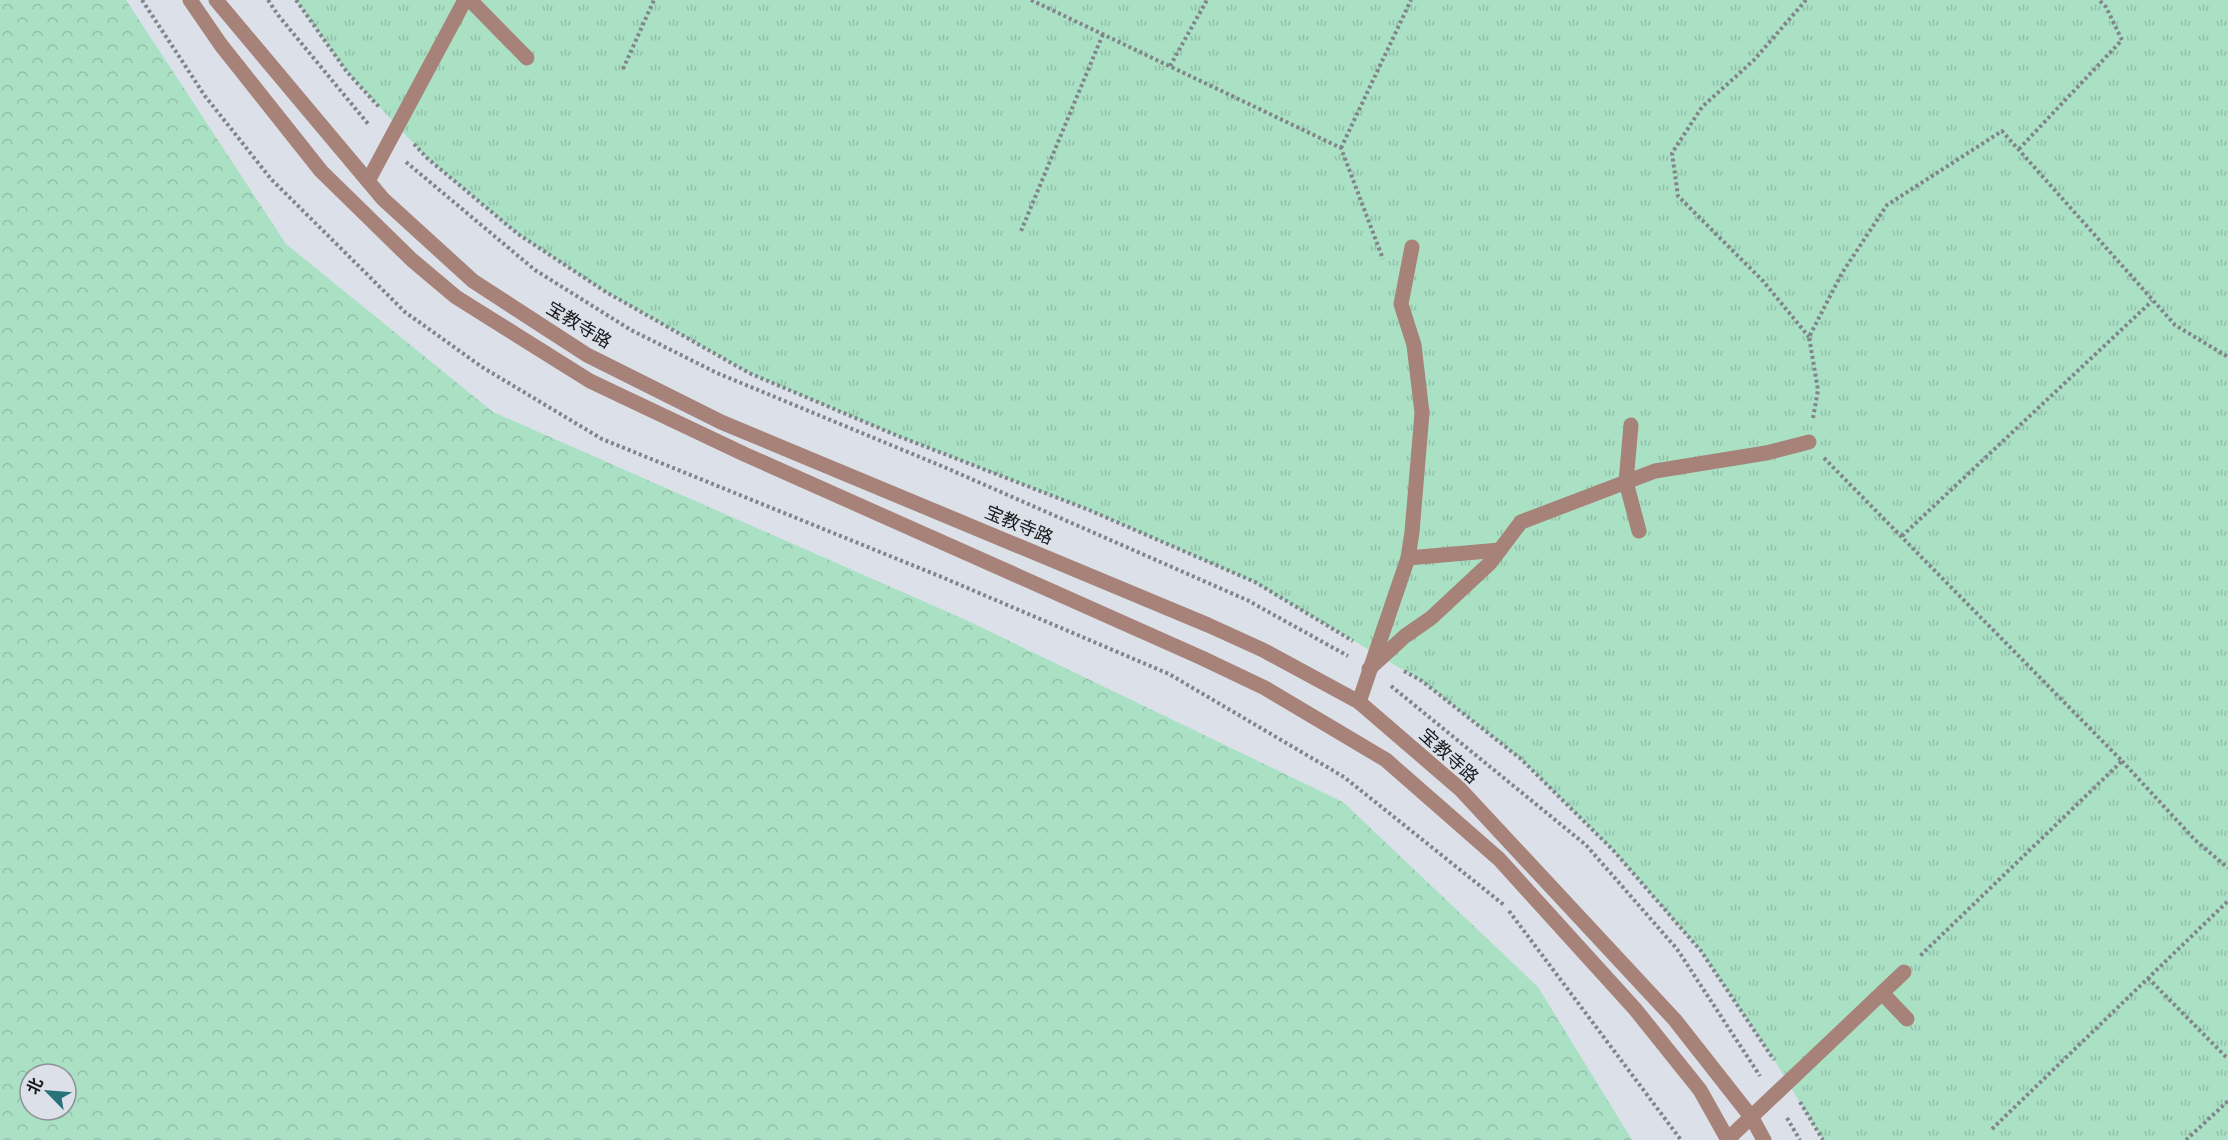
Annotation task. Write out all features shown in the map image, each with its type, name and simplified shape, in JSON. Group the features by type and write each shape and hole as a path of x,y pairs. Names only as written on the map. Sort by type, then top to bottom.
{"street":[{"path":"190,0 221,45 321,171 412,260 456,297 590,381 786,473 1202,658 1264,688 1386,760 1499,859 1635,1009 1700,1090 1728,1140 1904,972"},
{"name":"宝教寺路","path":"216,0 383,199 473,281 587,355 721,422 1208,625 1263,650 1359,702 1460,789 1675,1020 1752,1118 1764,1140"},
{"path":"368,181 465,0"},
{"path":"470,0 527,58"},
{"path":"1359,702 1369,669 1378,656 1408,558 1412,532 1422,413 1414,345 1401,304 1412,247"},
{"path":"1632,425 1626,482 1638,531"},
{"path":"1378,656 1431,618 1490,563 1521,522 1655,471 1766,453 1809,442"},
{"path":"1408,558 1500,550"},
{"path":"1882,993 1907,1019"}],"path":[{"path":"142,0 205,96 271,180 405,312 482,367 602,439 944,578 1169,674 1344,777 1506,907 1681,1140"},
{"path":"296,0 347,72 427,158 518,234 606,292 749,373 898,436 1089,510 1254,582 1422,681 1521,759 1612,850 1701,951 1823,1140"},
{"path":"623,69 654,0"},
{"path":"1031,0 1341,148 1384,260"},
{"path":"1170,66 1207,0"},
{"path":"1341,148 1411,0"},
{"path":"1806,0 1754,60 1702,107 1672,153 1678,196 1763,281 1809,337 1818,390 1809,442 2122,761 2195,840 2228,868"},
{"path":"2019,149 2122,40 2106,7 2099,0"},
{"path":"1021,231 1103,34"},
{"path":"1809,337 1842,273 1887,205 2002,131 2175,325 2228,357"},
{"path":"1902,536 2152,301"},
{"path":"1904,972 2122,761"},
{"path":"1992,1129 2228,901"},
{"path":"2148,978 2228,1059"},
{"path":"2186,1140 2228,1101"}],"green space":[{"path":"0,0 126,0 286,244 493,412 966,620 1343,802 1538,987 1632,1140 0,1140"},
{"path":"296,0 2228,0 2228,1140 1823,1140 1773,1058 1701,951 1613,850 1521,759 1422,681 1254,582 1089,510 898,436 749,373 606,292 518,234 427,158 347,72"}]}
